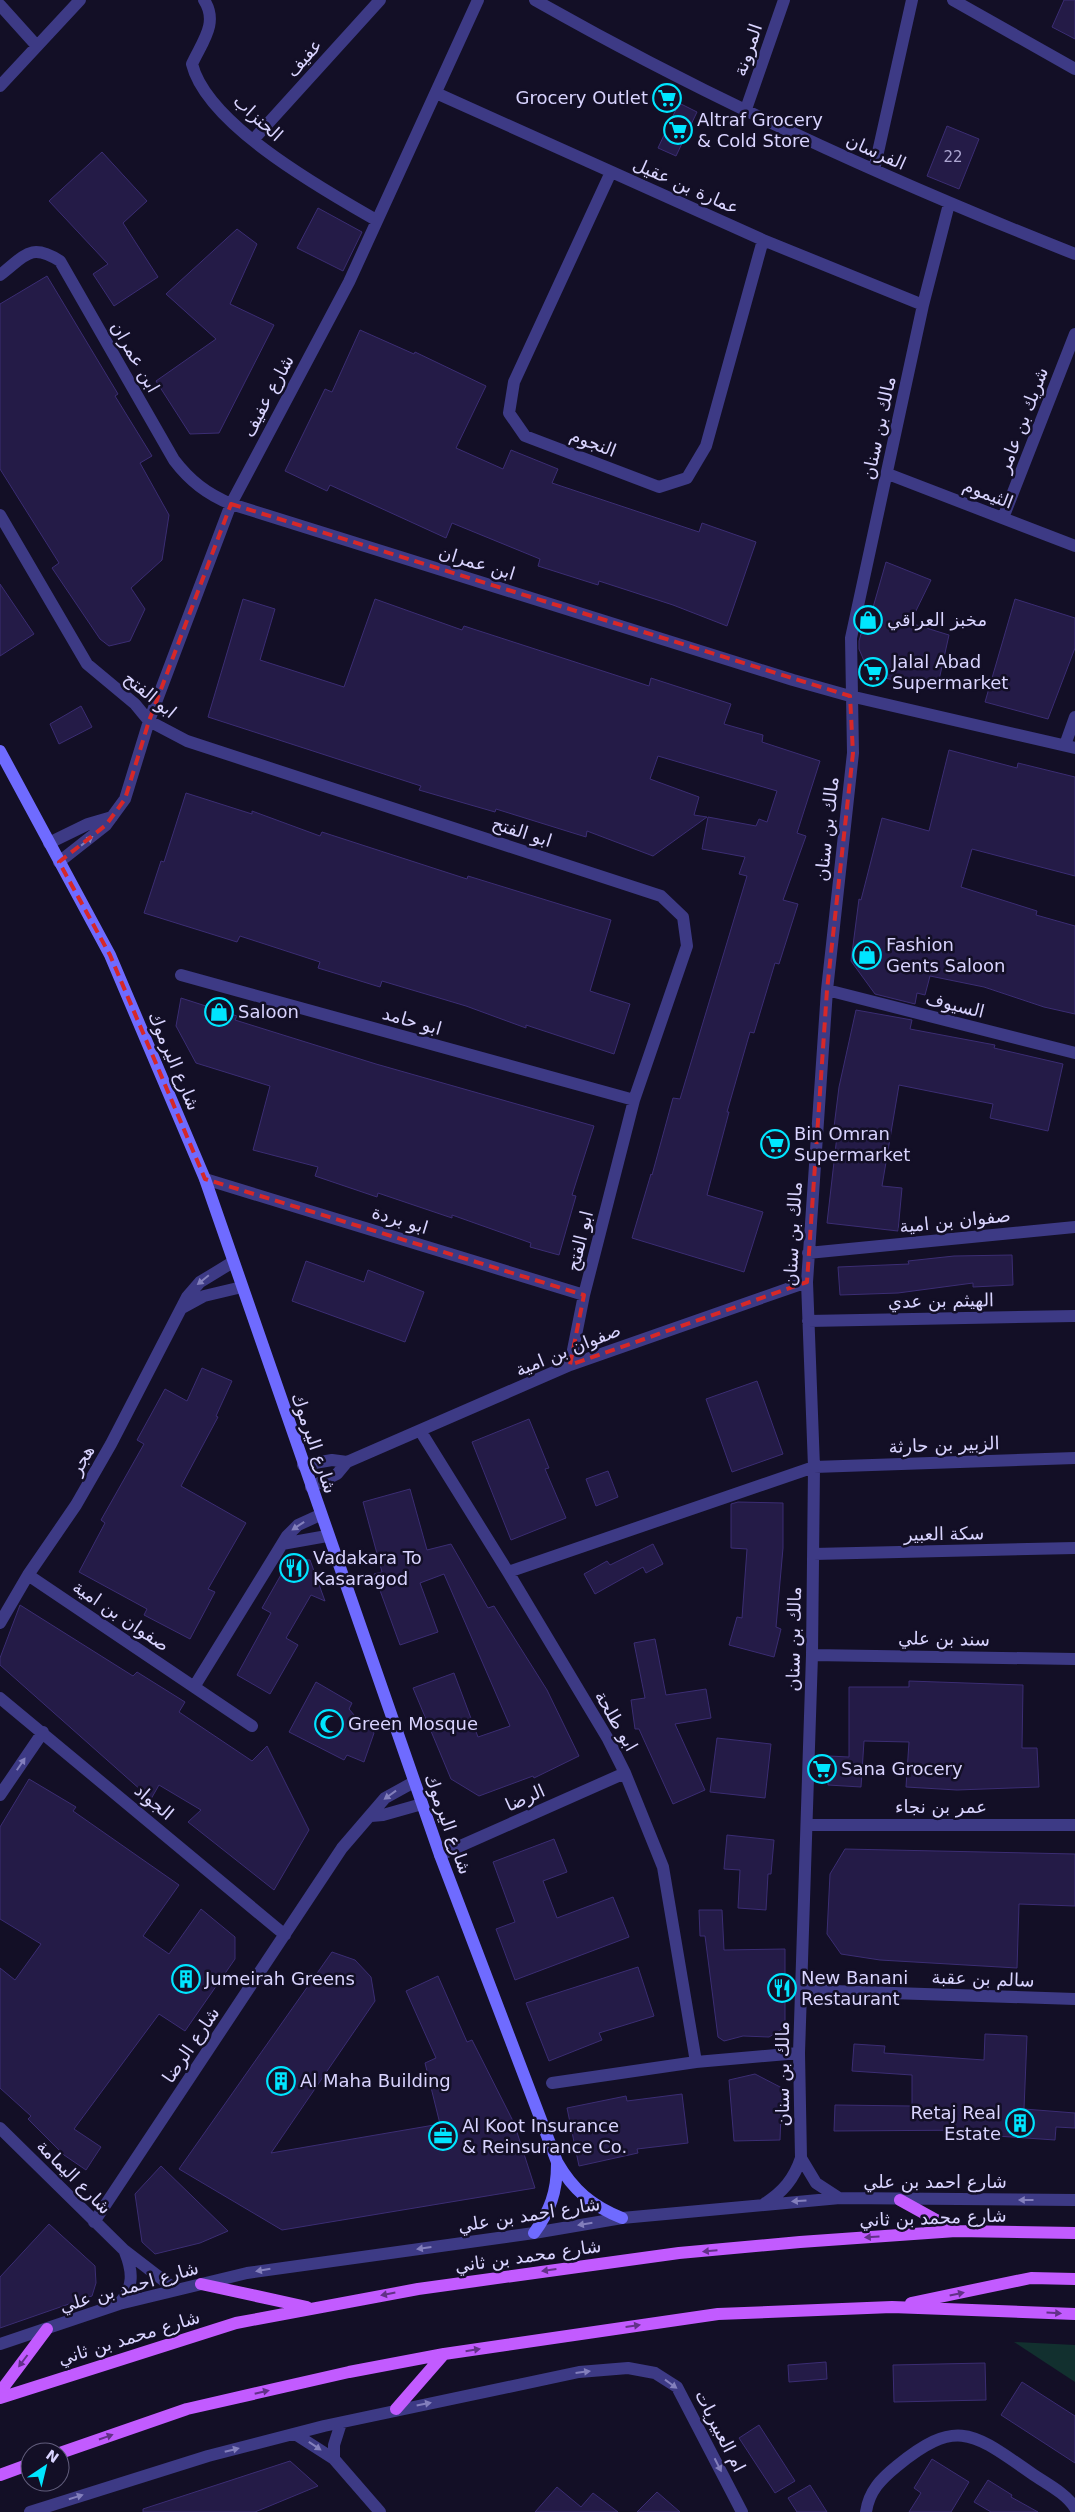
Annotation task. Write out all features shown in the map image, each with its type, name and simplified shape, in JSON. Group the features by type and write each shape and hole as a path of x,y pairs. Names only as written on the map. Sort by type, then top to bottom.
{"main road":[{"path":"900,2200 956,2231"},
{"name":"شارع محمد بن ثاني","path":"0,2398 236,2323 418,2289 679,2253 956,2231 1075,2232"},
{"path":"892,2307 1031,2278 1075,2279"},
{"path":"201,2284 314,2308"},
{"path":"70,2450 187,2409 349,2372 444,2354 718,2314 892,2307 1075,2314"},
{"path":"0,2392 47,2329"},
{"path":"396,2409 444,2354"},
{"path":"0,2475 20,2468"}],"street":[{"path":"0,86 36,45 80,0"},
{"name":"الحنزاب","path":"204,0 209,8 211,23 207,37 192,64 196,78 216,105 252,140 292,170 376,220"},
{"name":"عفيف","path":"252,140 380,0"},
{"name":"شارع عفيف","path":"59,862 99,832 112,817 130,788 149,721 231,504 349,282 478,0"},
{"name":"الفرسان","path":"535,0 745,112 949,204 1075,254"},
{"name":"المرونة","path":"745,112 784,0"},
{"path":"874,170 912,0"},
{"path":"953,0 1075,69"},
{"path":"0,4 36,45"},
{"name":"عمارة بن عقيل","path":"436,93 763,240 923,305"},
{"name":"النجوم","path":"611,172 514,382 509,413 525,436 659,487 687,478 706,446 763,240"},
{"name":"مالك بن سنان","path":"764,2204 777,2196 788,2185 796,2172 801,2158 799,2053 812,1655 814,1467 807,1282 827,990 853,753 850,696 851,638 888,474 923,305 949,204"},
{"name":"ابن عمران","path":"0,275 30,252 44,250 60,260 174,460 198,487 231,504 850,696 1070,746"},
{"name":"شريك بن عامر","path":"1003,518 1075,334"},
{"name":"الثيموم","path":"888,474 1075,546"},
{"name":"ابو الفتح","path":"0,515 87,664 135,704 149,721 187,741 661,896 683,917 687,946 634,1100 584,1295 570,1365"},
{"path":"1070,746 1075,717"},
{"name":"شارع اليرموك","path":"0,752 110,955 205,1179 327,1536 440,1855 557,2162 568,2181 583,2197 601,2210 622,2218"},
{"path":"49,843 88,824 112,817"},
{"name":"ابو حامد","path":"181,975 634,1100"},
{"name":"السيوف","path":"827,990 1075,1053"},
{"name":"ابو بردة","path":"205,1179 584,1295"},
{"name":"صفوان بن امية","path":"808,1252 1075,1227"},
{"name":"هجر","path":"0,1623 28,1575 76,1505 111,1444 152,1362 182,1308 200,1282 233,1262"},
{"name":"صفوان بن امية","path":"310,1487 337,1474 347,1462 421,1432 570,1365 807,1282"},
{"path":"182,1308 204,1296 242,1288"},
{"name":"الهيثم بن عدي","path":"808,1321 1075,1316"},
{"name":"ابو طلحة","path":"421,1432 508,1572 603,1731 625,1773 663,1867 696,2062"},
{"name":"الزبير بن حارثة","path":"508,1572 814,1467 1075,1458"},
{"name":"صفوان بن امية","path":"303,1465 332,1460 347,1462"},
{"path":"194,1687 282,1544 293,1529 320,1515"},
{"path":"282,1544 327,1536"},
{"name":"سكة العبير","path":"813,1554 1075,1548"},
{"name":"صفوان بن امية","path":"28,1575 252,1726"},
{"name":"سند بن علي","path":"812,1655 1075,1659"},
{"name":"الجواد","path":"0,1698 285,1935"},
{"path":"0,1795 43,1732"},
{"name":"الرضا","path":"440,1855 625,1773"},
{"name":"شارع الرضا","path":"94,2222 342,1848 385,1798 414,1782"},
{"path":"371,1816 397,1812 422,1804"},
{"name":"عمر بن نجاء","path":"807,1825 1075,1825"},
{"name":"سالم بن عقبة","path":"801,1990 1075,1999"},
{"path":"552,2083 696,2062 799,2053"},
{"name":"شارع اليمامة","path":"0,2128 124,2250 176,2290"},
{"name":"مالك بن سنان","path":"801,2158 807,2171 816,2183 827,2192 840,2198"},
{"name":"شارع اليرموك","path":"534,2233 554,2200 557,2162"},
{"name":"شارع احمد بن علي","path":"0,2344 119,2304 271,2268 534,2233 622,2218 840,2198 1075,2200"},
{"path":"119,2304 129,2291 131,2282 131,2266 124,2250"},
{"name":"ام العبيريات","path":"396,2409 579,2372 628,2368 655,2373 677,2387 741,2509"},
{"path":"30,2512 208,2456 396,2409"},
{"path":"334,2459 334,2445 341,2423"},
{"path":"295,2434 334,2459 380,2512"},
{"path":"866,2512 869,2499 881,2480 914,2452 933,2440 959,2436 972,2438 996,2449 1066,2497 1075,2508"}],"highlighted area":[{"path":"231,504 850,696 853,753 827,990 807,1282 570,1365 584,1295 205,1179 110,955 59,862 106,825 125,799 149,721"}],"green space":[{"path":"1014,2342 1075,2345 1075,2382"}],"building":[{"path":"1064,0 1075,0 1075,39 1052,27"},
{"name":"Altraf Grocery & Cold Store","path":"679,103 697,112 676,156 658,148"},
{"path":"947,126 979,139 959,189 927,176"},
{"path":"102,152 147,201 123,223 158,277 114,306 93,274 108,264 49,201"},
{"path":"318,208 362,232 343,271 297,248"},
{"path":"237,229 257,244 230,304 274,325 219,433 190,434 156,381 216,339 166,294"},
{"path":"47,276 118,394 115,396 152,456 140,463 169,515 162,560 131,588 145,609 130,641 109,646 100,639 52,568 59,563 0,469 0,304"},
{"path":"360,330 414,354 415,352 486,386 456,448 503,469 511,450 558,469 552,483 699,532 702,523 756,542 727,626 673,605 599,581 598,585 538,566 540,559 452,523 446,538 330,485 327,491 285,471 325,389 332,392"},
{"path":"886,562 931,580 910,623 949,635 937,689 870,675 859,649 859,641 868,610 872,611"},
{"path":"0,584 34,634 0,656"},
{"path":"243,599 275,609 260,660 344,687 375,599 462,630 464,626 649,686 651,678 731,704 724,724 763,735 762,742 820,761 797,833 806,836 783,900 798,904 779,964 775,963 754,1033 750,1032 727,1112 729,1112 707,1195 763,1212 744,1272 632,1238 673,1098 680,1099 747,876 739,874 745,857 702,849 708,817 756,826 759,819 767,822 777,791 658,756 650,779 699,797 694,815 707,817 653,856 587,831 586,837 496,809 495,812 419,790 421,786 208,717"},
{"path":"1015,599 1075,618 1075,648 1048,719 985,702"},
{"path":"81,706 92,727 59,744 50,724"},
{"path":"949,750 1017,768 1018,763 1075,777 1075,876 972,849 961,887 1037,911 1036,915 1075,926 1075,1014 1044,1007 984,987 930,976 925,995 917,993 915,1004 875,994 851,961 859,899 861,900 882,818 929,831"},
{"path":"186,793 252,814 252,811 320,836 322,832 467,879 468,876 611,920 590,991 630,1004 614,1054 526,1025 526,1028 466,1006 382,981 380,987 318,968 320,962 240,936 237,942 144,913 161,861 164,862"},
{"path":"181,998 237,1016 235,1020 376,1064 594,1126 572,1195 576,1196 559,1255 530,1247 531,1243 452,1215 452,1218 378,1193 377,1197 315,1176 318,1167 253,1150 270,1086 196,1063 176,1026"},
{"path":"856,1010 912,1020 910,1029 995,1045 994,1048 1063,1064 1048,1131 990,1118 993,1104 899,1085 882,1186 902,1188 898,1231 827,1223 838,1127 834,1127 839,1087"},
{"path":"1012,1255 1013,1285 973,1287 973,1283 898,1293 840,1295 838,1267 909,1264 908,1261 954,1256"},
{"path":"306,1261 364,1282 368,1270 424,1292 405,1342 292,1301"},
{"path":"202,1368 232,1381 216,1416 218,1417 181,1486 246,1523 208,1589 215,1592 190,1639 144,1615 147,1609 79,1572 105,1523 101,1520 144,1444 137,1440 165,1389 187,1401"},
{"path":"757,1381 783,1454 732,1472 706,1399"},
{"path":"529,1419 549,1468 545,1469 566,1518 511,1540 472,1442"},
{"path":"608,1471 618,1497 596,1506 586,1479"},
{"path":"410,1489 427,1550 451,1544 488,1608 494,1606 547,1690 579,1756 534,1778 533,1776 479,1796 451,1779 413,1688 454,1673 478,1737 510,1726 444,1574 420,1583 438,1632 400,1645 374,1574 382,1572 363,1502"},
{"path":"738,1502 783,1503 783,1548 776,1627 781,1629 774,1657 729,1645 737,1617 742,1618 747,1549 731,1548 731,1504"},
{"path":"653,1544 663,1564 646,1573 643,1567 595,1594 584,1574 607,1561 610,1565"},
{"path":"290,1559 310,1560 325,1601 311,1595 286,1638 298,1645 270,1694 237,1675 271,1613 262,1608"},
{"path":"20,1605 133,1676 137,1672 185,1702 179,1712 252,1761 267,1746 309,1830 274,1890 188,1822 201,1810 159,1785 151,1799 0,1665 0,1658"},
{"path":"655,1639 666,1695 706,1689 711,1718 675,1724 705,1790 673,1804 639,1729 635,1729 631,1700 645,1698 634,1643"},
{"path":"909,1681 1023,1685 1022,1748 1037,1748 1039,1787 957,1790 906,1787 909,1742 864,1741 861,1787 828,1785 829,1756 849,1757 849,1687 909,1687"},
{"name":"Green Mosque","path":"316,1682 352,1703 349,1709 360,1722 370,1726 374,1733 364,1762 347,1755 344,1760 289,1732"},
{"path":"717,1738 771,1744 765,1798 710,1792"},
{"path":"29,1779 76,1807 73,1811 179,1885 143,1936 169,1954 201,1909 235,1937 235,1959 185,2031 159,2014 74,2129 101,2147 86,2170 64,2155 28,2119 31,2116 0,2088 0,1968 15,1980 41,1944 0,1919 0,1827"},
{"path":"727,1835 774,1840 771,1874 768,1874 766,1910 738,1908 740,1870 724,1869"},
{"path":"554,1839 567,1872 543,1881 557,1918 613,1897 629,1937 515,1980 496,1929 515,1922 493,1862"},
{"path":"845,1849 1075,1854 1075,1906 1019,1904 1017,1968 880,1960 841,1954 827,1934 830,1874"},
{"path":"699,1910 722,1910 724,1950 785,1949 785,2027 769,2037 743,2036 724,2041 718,2037 705,1936 700,1936"},
{"path":"332,1952 355,1960 371,1977 375,2001 271,2153 440,2124 425,2063 436,2058 406,1991 438,1976 467,2042 472,2040 514,2123 535,2188 282,2230 179,2169"},
{"path":"638,1967 654,2016 599,2033 602,2040 549,2061 526,2003"},
{"path":"985,2034 1027,2036 1024,2109 1075,2113 1075,2128 1056,2127 1055,2140 982,2135 982,2130 834,2131 835,2105 912,2106 912,2075 852,2071 854,2044 885,2046 884,2053 984,2060"},
{"path":"755,2074 782,2088 780,2140 734,2141 729,2080"},
{"path":"682,2094 688,2143 637,2149 638,2153 579,2166 567,2108 626,2096 627,2101"},
{"path":"161,2166 228,2231 200,2243 155,2254 142,2242 135,2194"},
{"path":"49,2224 95,2266 96,2283 92,2296 0,2328 0,2277"},
{"path":"826,2362 827,2379 789,2382 788,2365"},
{"path":"985,2363 986,2400 894,2402 893,2365"},
{"path":"1022,2382 1075,2416 1075,2463 1001,2415"},
{"path":"759,2425 795,2481 775,2493 739,2438"},
{"path":"932,2459 969,2482 951,2512 909,2512 921,2493 914,2488"},
{"path":"290,2461 318,2486 255,2512 143,2512 143,2509"},
{"path":"988,2480 1012,2495 1011,2497 1038,2512 991,2512 974,2502"},
{"path":"810,2485 827,2512 797,2512 788,2498"},
{"path":"557,2487 581,2507 593,2493 618,2512 535,2512"},
{"path":"657,2492 680,2512 637,2512"}],"place":[{"name":"Grocery Outlet","path":"667,98"},
{"name":"Altraf Grocery & Cold Store","path":"678,130"},
{"name":"مخبز العراقي","path":"868,620"},
{"name":"Jalal Abad Supermarket","path":"873,672"},
{"name":"Fashion Gents Saloon","path":"867,955"},
{"name":"Saloon","path":"219,1012"},
{"name":"Bin Omran Supermarket","path":"775,1144"},
{"name":"Vadakara To Kasaragod","path":"294,1568"},
{"name":"Green Mosque","path":"329,1724"},
{"name":"Sana Grocery","path":"822,1769"},
{"name":"Jumeirah Greens","path":"186,1979"},
{"name":"New Banani Restaurant","path":"782,1988"},
{"name":"Al Maha Building","path":"281,2081"},
{"name":"Retaj Real Estate","path":"1020,2123"},
{"name":"Al Koot Insurance & Reinsurance Co.","path":"443,2136"}]}
